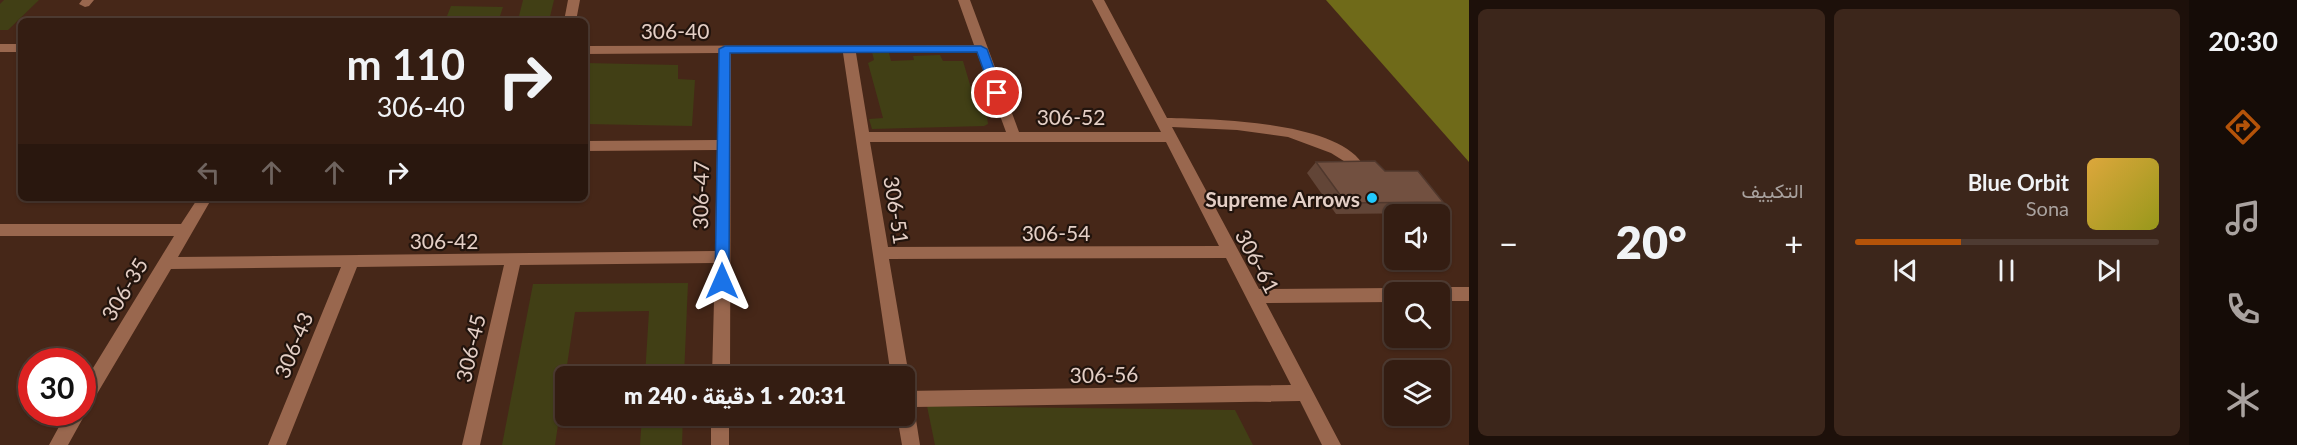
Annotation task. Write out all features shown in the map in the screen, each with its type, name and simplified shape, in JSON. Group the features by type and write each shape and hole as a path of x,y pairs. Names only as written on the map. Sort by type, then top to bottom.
{"street":[{"path":"571,18 574,0"},
{"path":"964,0 1014,137"},
{"name":"306-61","path":"1098,0 1332,445"},
{"path":"0,48 18,48"},
{"name":"306-47","path":"721,366 725,49"},
{"name":"306-40","path":"588,50 981,49"},
{"name":"306-51","path":"849,50 898,366"},
{"path":"1162,122 1236,126 1292,133 1332,147 1356,163"},
{"name":"306-52","path":"863,136 1170,137"},
{"path":"588,146 723,145"},
{"name":"306-35","path":"96,380 203,201"},
{"path":"1,231 186,230"},
{"name":"306-54","path":"881,253 1230,252"},
{"name":"306-42","path":"166,263 722,257"},
{"name":"306-45","path":"471,445 513,260"},
{"name":"306-43","path":"277,445 351,262"},
{"path":"1450,294 1469,294"},
{"path":"1253,296 1384,295"},
{"name":"306-56","path":"915,399 1305,393"},
{"path":"58,445 69,426"},
{"path":"720,426 720,445"},
{"path":"908,426 911,445"}],"shaded area":[{"path":"4,0 39,0 8,30 0,30 0,4"},
{"path":"523,0 554,0 550,18 424,18 425,16 447,16 451,6 503,7 500,16 519,16"},
{"path":"1326,0 1469,0 1469,162"},
{"path":"872,52 889,53 891,61 914,60 913,56 940,55 943,61 963,61 971,88 983,89 988,124 984,126 872,129 869,119 883,118 868,63 874,60"},
{"path":"588,63 678,65 678,79 695,80 692,126 588,124"},
{"path":"688,283 684,366 646,366 649,311 575,312 567,366 555,366 555,426 558,426 555,445 502,445 533,284"},
{"path":"927,406 1235,410 1253,445 935,445"},
{"path":"641,426 683,426 682,445 640,445"}],"building":[{"path":"1375,161 1385,171 1418,171 1443,202 1346,203 1316,162"}],"place":[{"name":"Supreme Arrows","path":"1372,198"}],"route":[{"path":"722,281 725,49 981,49 997,93"}]}
